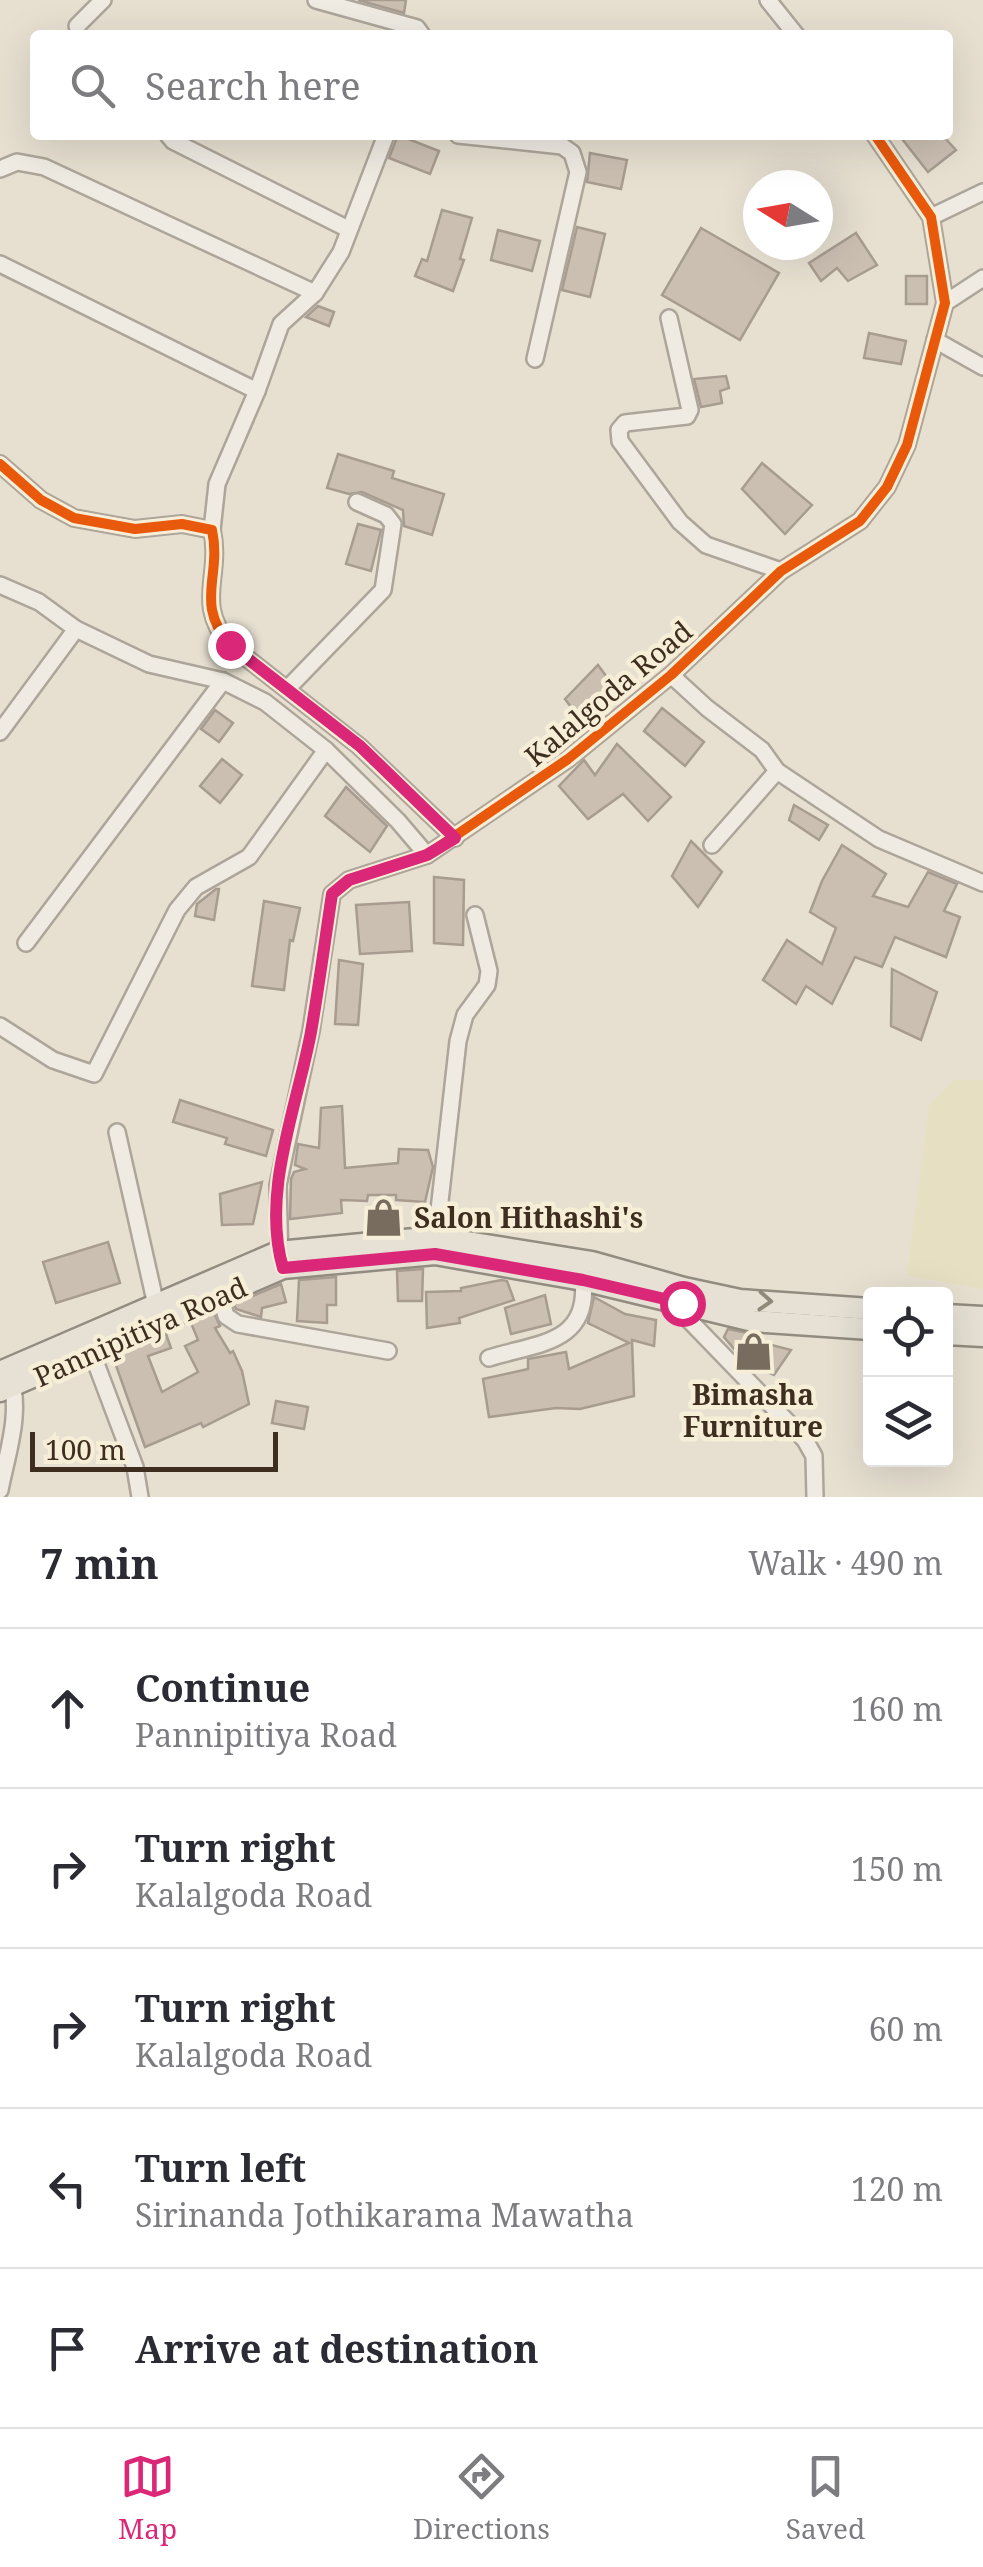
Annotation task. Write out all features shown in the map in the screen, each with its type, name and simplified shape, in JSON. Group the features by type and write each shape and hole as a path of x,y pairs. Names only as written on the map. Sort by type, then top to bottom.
{"main road":[{"name":"Pannipitiya Road","path":"88,1344 156,1305 280,1260 436,1236 592,1262 753,1321 863,1329"},
{"name":"Pannipitiya Road","path":"5,1380 220,1294 280,1260 435,1254 683,1296 863,1309"},
{"path":"953,1316 983,1318"},
{"path":"953,1334 983,1336"}],"street":[{"path":"77,26 103,0"},
{"path":"316,0 418,30"},
{"path":"768,0 792,30"},
{"path":"172,140 348,229"},
{"path":"384,140 340,252 315,292 281,324 258,391 217,484 212,530 217,552 209,601 215,628 230,645 360,746 455,838"},
{"path":"505,140 562,146 572,152 578,172 535,359"},
{"name":"Kalalgoda Road","path":"280,1260 278,1184 311,1032 332,894 349,880 427,855 568,760 671,674 781,572 860,521 887,487 907,445 945,303 930,217 879,140"},
{"path":"0,169 17,162 44,167 315,292"},
{"path":"930,217 983,192"},
{"path":"0,264 258,391"},
{"path":"945,303 983,278"},
{"path":"669,318 690,410 687,416 626,424 619,430 620,440 680,522 706,545 781,572"},
{"path":"936,340 983,366"},
{"path":"0,464 41,500 74,518 135,529 182,524 212,530"},
{"path":"288,688 383,590 393,524 386,516 357,502"},
{"path":"0,586 39,602 76,629 149,664 222,681 264,702 326,750 398,820 427,855"},
{"path":"0,732 76,629"},
{"path":"671,674 707,708 762,750 777,771 879,839 983,882"},
{"path":"26,943 222,681"},
{"path":"0,1026 54,1060 94,1074 177,910 196,887 249,857 326,750"},
{"path":"712,845 777,771"},
{"path":"436,1236 458,1040 465,1015 487,985 488,971 475,915"},
{"path":"117,1132 156,1305"},
{"path":"489,1358 568,1332 578,1321 583,1280"},
{"path":"220,1294 226,1316 238,1324 388,1352"},
{"path":"683,1296 687,1318 805,1440 814,1456 815,1497"},
{"path":"88,1344 135,1467 140,1497"},
{"path":"0,1490 14,1425 5,1380"}],"shaded area":[{"path":"954,1080 983,1080 983,1289 907,1276 929,1105"}],"building":[{"path":"358,0 406,0 404,13"},
{"path":"396,140 411,140 439,151 430,174 389,158"},
{"path":"903,140 947,140 956,150 928,172"},
{"path":"590,153 627,160 621,189 587,182"},
{"path":"442,210 472,218 453,291 415,276 422,259 427,261"},
{"path":"577,227 605,234 590,297 562,290"},
{"path":"701,228 743,252 743,260 756,260 779,273 740,340 662,295"},
{"path":"498,230 540,241 532,271 491,260"},
{"path":"856,233 877,265 848,281 837,268 821,281 809,263 833,260 833,248"},
{"path":"906,276 927,276 927,304 906,304"},
{"path":"318,306 334,312 329,326 306,317"},
{"path":"869,333 906,341 901,364 864,358"},
{"path":"726,376 729,388 720,391 722,403 701,407 694,379"},
{"path":"338,454 394,471 392,478 444,494 432,535 404,526 403,510 362,492 349,494 327,488"},
{"path":"762,463 812,505 785,534 742,489"},
{"path":"358,524 381,530 371,571 346,564"},
{"path":"598,665 620,695 587,728 565,699"},
{"path":"662,708 704,742 685,766 644,731"},
{"path":"215,710 233,723 219,742 201,729"},
{"path":"617,744 671,797 648,821 623,794 588,819 559,786 584,760 595,775"},
{"path":"222,759 242,775 220,803 200,786"},
{"path":"346,787 387,826 370,852 325,816"},
{"path":"794,805 828,825 819,840 789,820"},
{"path":"691,841 722,872 698,907 672,876"},
{"path":"842,845 886,874 873,896 908,907 928,872 957,884 944,911 960,917 946,957 895,937 882,967 855,957 832,1004 806,986 796,1004 763,980 787,940 822,964 836,928 810,912"},
{"path":"434,877 464,880 463,945 434,943"},
{"path":"216,889 214,920 195,916 197,904"},
{"path":"264,901 300,908 293,941 290,940 284,990 252,986"},
{"path":"409,902 412,951 360,954 356,905"},
{"path":"339,960 363,964 358,1025 335,1024"},
{"path":"892,969 937,992 921,1040 891,1026"},
{"path":"180,1100 273,1130 266,1156 225,1144 227,1138 173,1122"},
{"path":"342,1106 345,1168 398,1163 399,1149 428,1150 433,1167 425,1202 396,1200 396,1195 368,1195 367,1201 341,1200 342,1213 290,1219 291,1179 294,1172 305,1169 295,1165 298,1144 319,1148 321,1108"},
{"path":"262,1182 253,1224 222,1225 220,1194"},
{"path":"108,1242 120,1283 56,1303 43,1262"},
{"path":"423,1269 422,1301 398,1301 397,1271"},
{"path":"336,1277 336,1305 327,1305 327,1323 297,1321 299,1280"},
{"path":"507,1281 514,1300 459,1318 460,1323 427,1328 426,1292 461,1291"},
{"path":"281,1284 286,1302 262,1308 261,1317 236,1309 234,1304"},
{"path":"545,1295 551,1324 511,1334 505,1308"},
{"path":"594,1297 625,1314 656,1320 654,1346 632,1340 634,1396 580,1409 556,1408 489,1417 483,1379 528,1369 528,1359 566,1352 569,1369 629,1343 588,1323"},
{"path":"214,1313 220,1326 215,1328 230,1353 233,1351 242,1371 249,1404 203,1427 201,1423 145,1447 113,1357 166,1334 171,1348 148,1356 162,1392 198,1372 185,1346 198,1340 191,1323"},
{"path":"728,1329 757,1335 756,1341 791,1350 774,1375 745,1362 724,1337"},
{"path":"276,1401 308,1407 304,1429 272,1423"}],"cycle path":[{"path":"283,1268 277,1239 278,1180 311,1032 332,894 349,880 427,855 568,759 671,675 781,571 860,521 887,487 907,445 945,303 931,217 878,140"},
{"path":"0,464 41,500 74,518 135,529 182,524 212,530 213,616 230,645 359,746 455,838"}],"place":[{"name":"Salon Hithashi's","path":"384,1217"},
{"name":"Bimasha Furniture","path":"753,1352"}],"route":[{"path":"230,645 360,746 455,838 427,855 349,880 332,894 311,1032 278,1184 278,1252 283,1268 435,1254 583,1280 682,1303"}]}
